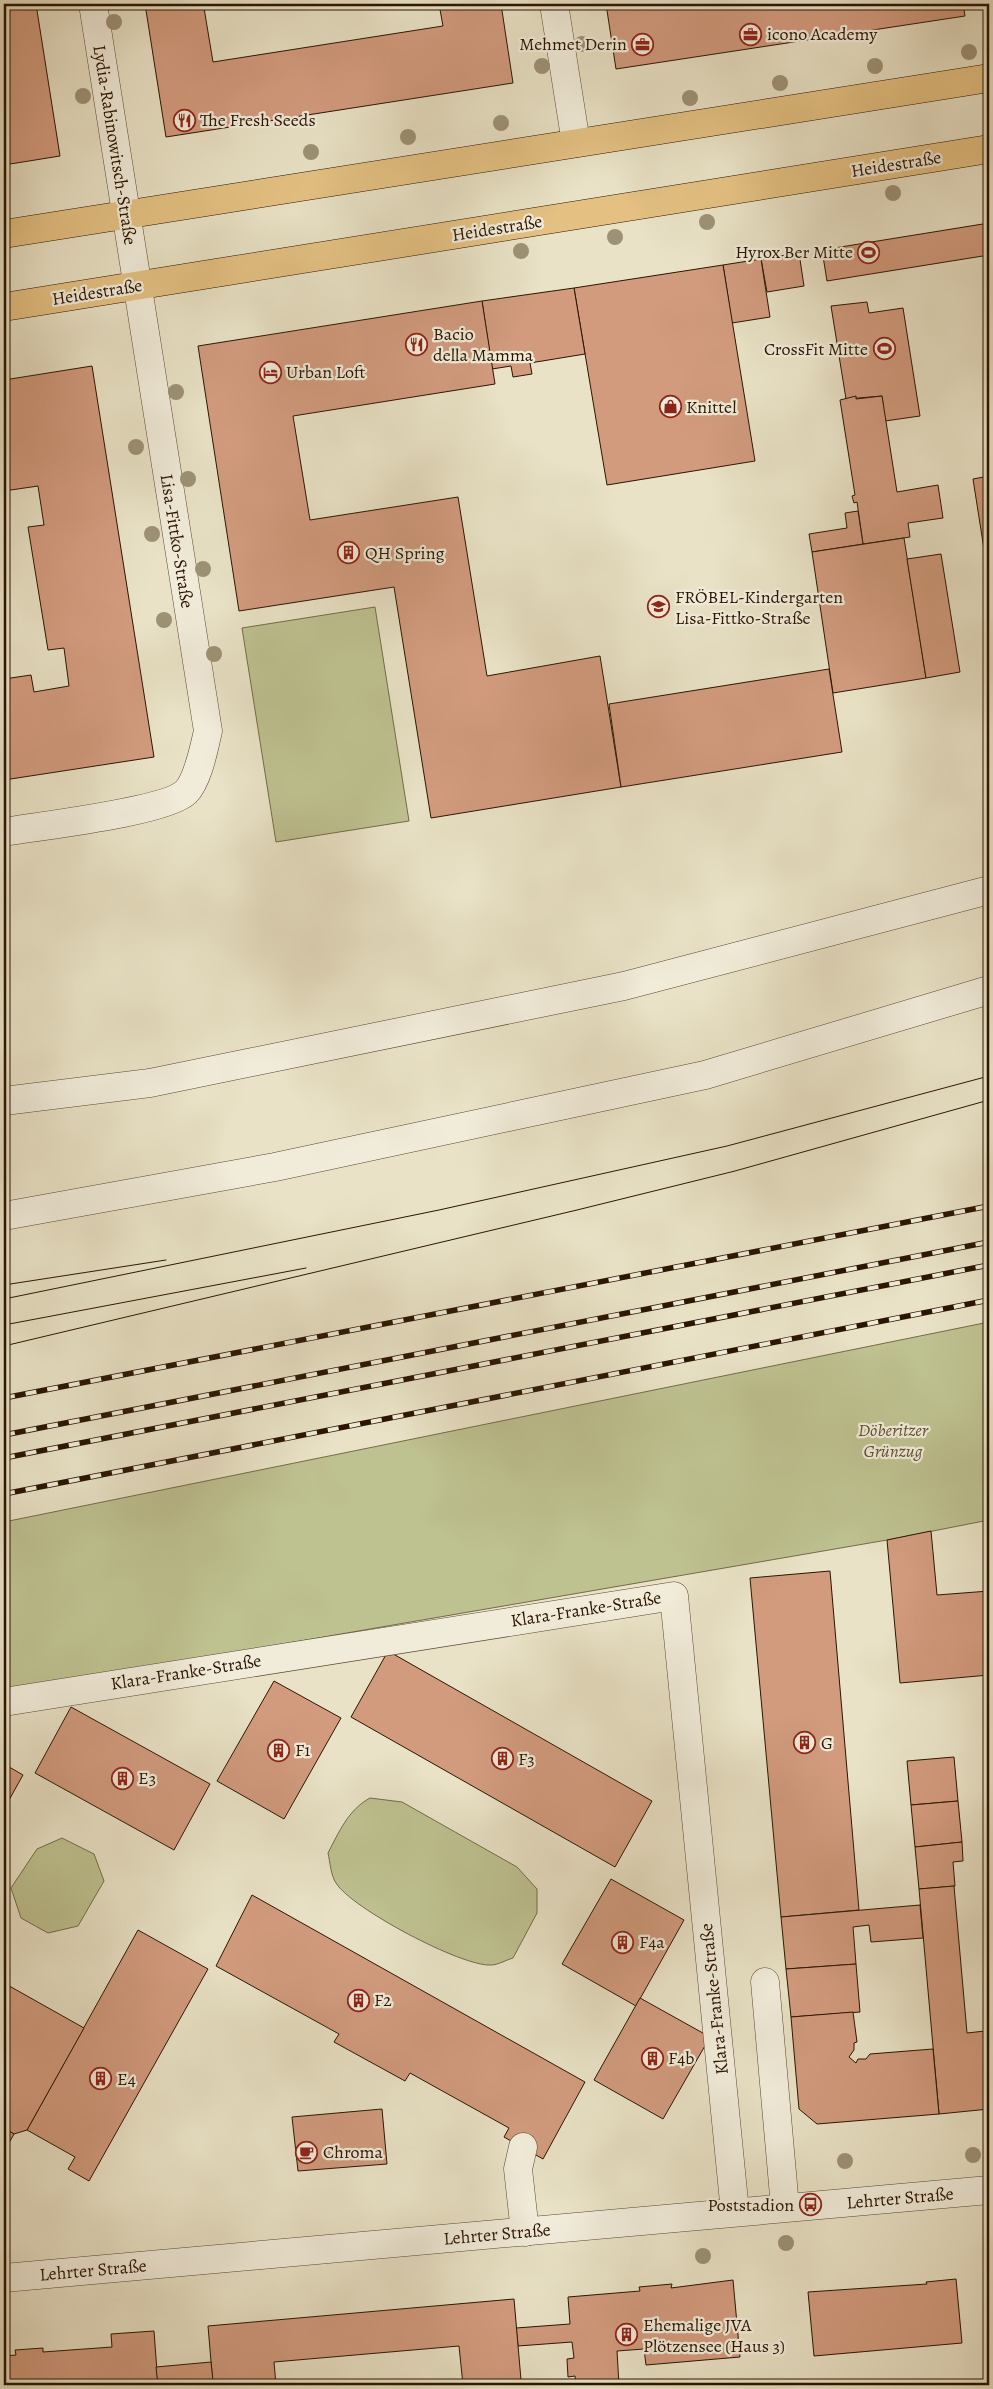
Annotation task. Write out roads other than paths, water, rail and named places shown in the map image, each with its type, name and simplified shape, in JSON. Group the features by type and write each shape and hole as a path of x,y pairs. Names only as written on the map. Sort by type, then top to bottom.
{"main road":[{"path":"4,234 989,78"},
{"name":"Heidestraße","path":"4,307 989,149"}],"street":[{"name":"Lydia-Rabinowitsch-Straße","path":"93,4 137,285"},
{"path":"554,4 576,143"},
{"name":"Lisa-Fittko-Straße","path":"4,832 153,807 186,792 200,765 208,731 137,285"},
{"path":"4,1101 150,1083 624,986 989,890"},
{"path":"4,1216 275,1166 705,1075 989,990"},
{"name":"Klara-Franke-Straße","path":"4,1702 674,1596 735,2212"},
{"path":"765,1982 785,2207"},
{"path":"523,2148 518,2169 525,2232"},
{"name":"Lehrter Straße","path":"4,2278 989,2190"}],"tram line":[{"path":"4,1299 439,1210 727,1146 989,1076"},
{"path":"4,1346 735,1171 989,1100"},
{"path":"4,1285 166,1260"},
{"path":"4,1325 306,1268"}],"railway":[{"path":"4,1398 989,1206"},
{"path":"4,1435 989,1242"},
{"path":"4,1458 989,1265"},
{"path":"4,1494 989,1300"}],"place":[{"name":"icono Academy","path":"751,34"},
{"name":"Mehmet Derin","path":"643,44"},
{"name":"The Fresh Seeds","path":"184,120"},
{"name":"Hyrox Ber Mitte","path":"869,252"},
{"name":"Bacio della Mamma","path":"417,344"},
{"name":"CrossFit Mitte","path":"884,349"},
{"name":"Urban Loft","path":"270,372"},
{"name":"Knittel","path":"670,407"},
{"name":"QH Spring","path":"349,553"},
{"name":"FRÖBEL-Kindergarten Lisa-Fittko-Straße","path":"659,607"},
{"name":"G","path":"805,1743"},
{"name":"F1","path":"279,1750"},
{"name":"F3","path":"502,1759"},
{"name":"E3","path":"122,1778"},
{"name":"F4a","path":"623,1942"},
{"name":"F2","path":"358,2000"},
{"name":"F4b","path":"652,2058"},
{"name":"E4","path":"101,2079"},
{"name":"Chroma","path":"307,2152"},
{"name":"Poststadion","path":"810,2205"},
{"name":"Ehemalige JVA Plötzensee (Haus 3)","path":"627,2335"}],"park label":[{"name":"Döberitzer Grünzug","path":"893,1440"}]}
